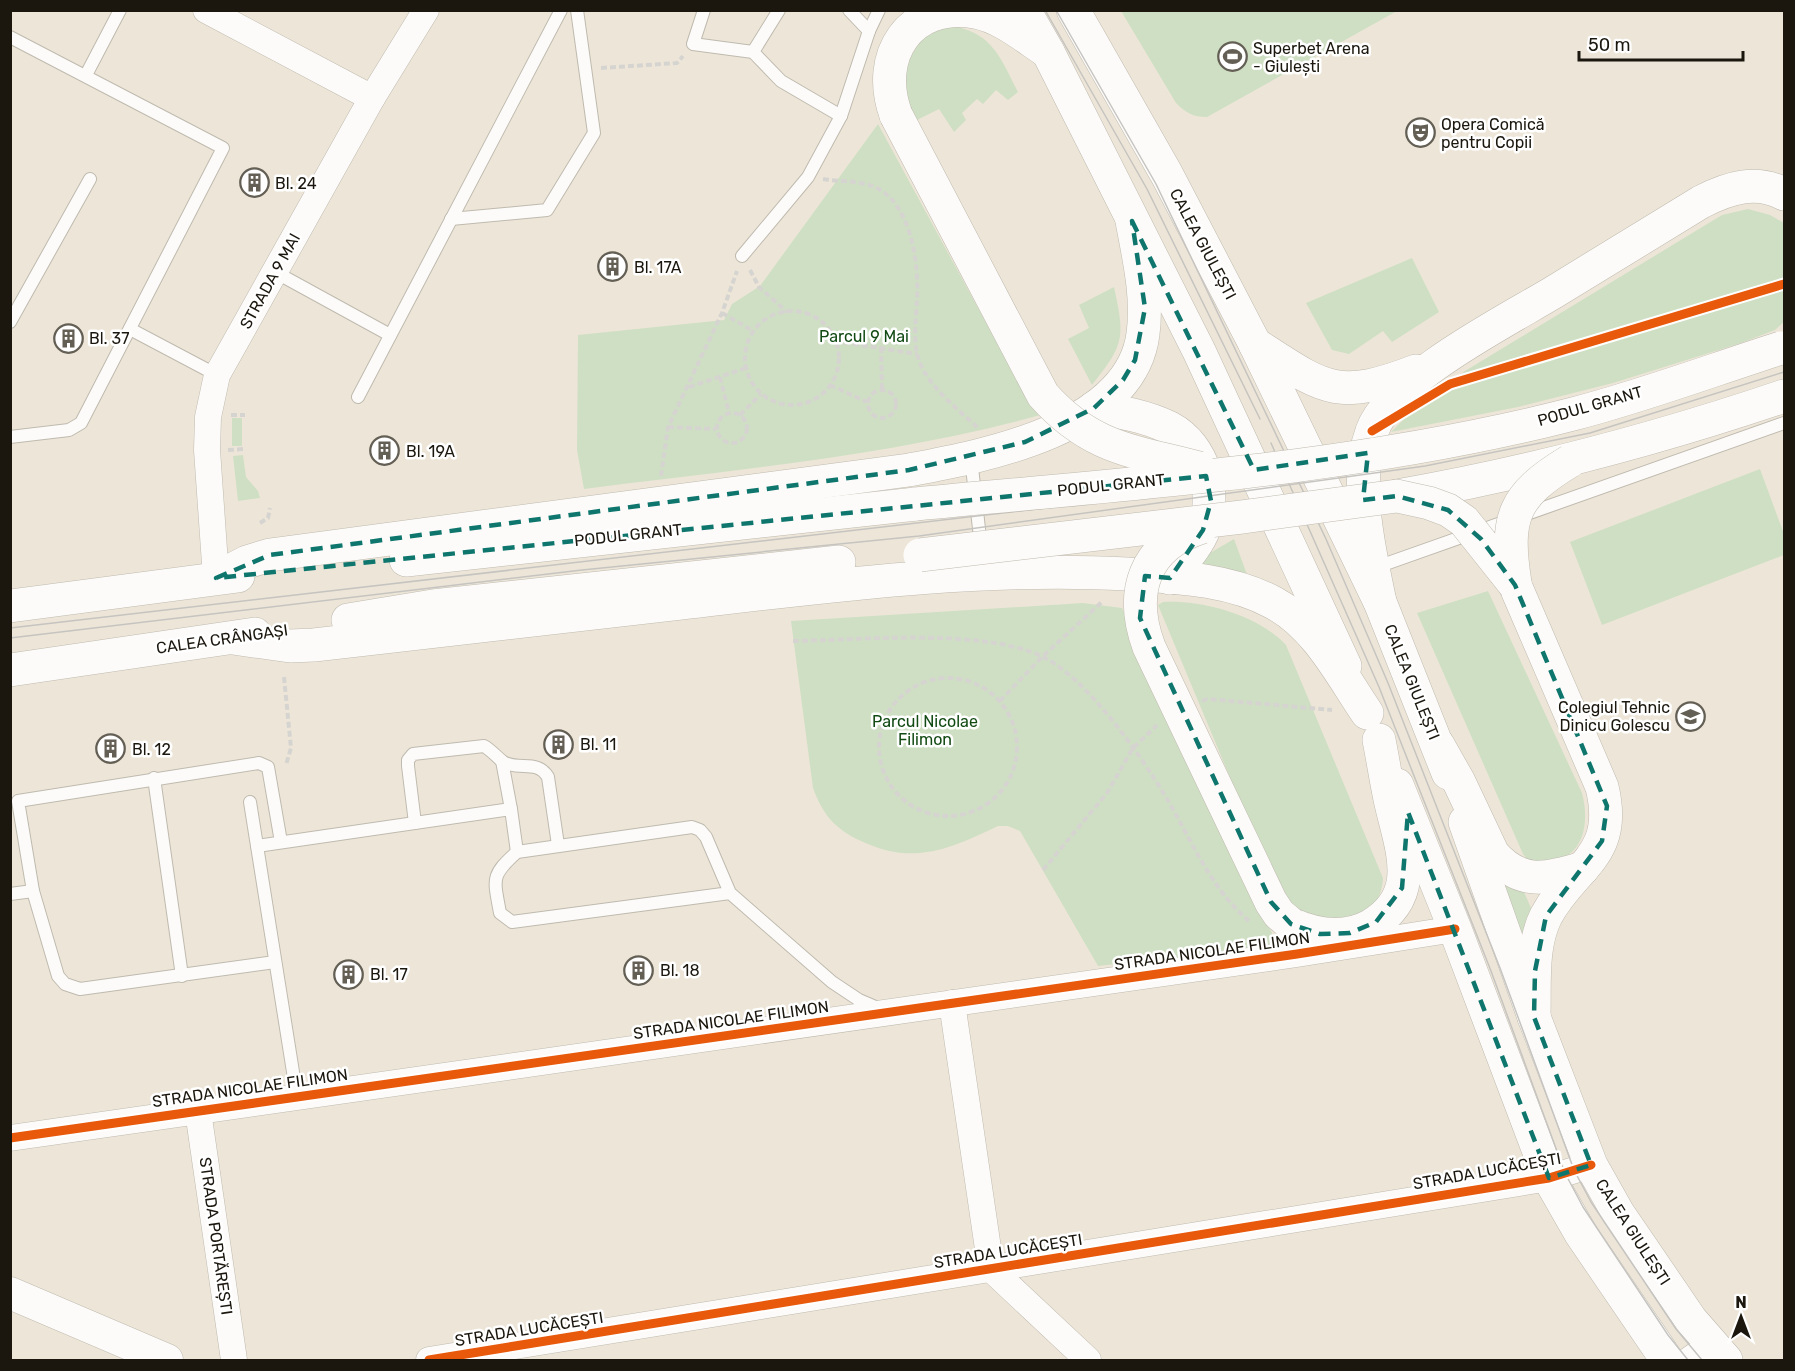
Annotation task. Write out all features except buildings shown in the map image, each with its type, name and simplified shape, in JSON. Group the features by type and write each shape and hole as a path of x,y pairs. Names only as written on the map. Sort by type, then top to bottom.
{"main road":[{"path":"1024,10 1199,351 1373,727 1455,929 1549,1178 1581,1234 1667,1360"},
{"name":"CALEA GIULEȘTI","path":"1073,10 1167,175 1255,344 1380,602 1438,745 1534,1017 1591,1165 1618,1212 1709,1355"},
{"path":"1047,52 991,16 962,11 928,18 916,25 895,48 889,63 887,82 896,115 1033,380 1056,410 1076,427 1105,443 1224,474"},
{"path":"1380,602 1364,509 1367,459 1372,431 1389,403 1449,372 1719,193 1761,186 1785,194"},
{"path":"10,606 216,578 247,562 270,555 833,481 985,454 1053,431 1095,408 1123,380 1135,360 1143,337 1143,285 1132,221"},
{"path":"1255,344 1308,378 1340,388 1365,388 1449,372"},
{"name":"PODUL GRANT","path":"216,578 1224,474 1410,447 1574,414 1783,347"},
{"path":"233,638 290,646 314,645 874,580 984,574 1057,571 1170,578 1226,585 1250,592 1276,604 1300,622 1316,639 1373,727 1405,865 1402,888 1397,900 1376,922 1350,933 1320,934 1291,924 1279,914 1271,902 1149,647 1140,618 1139,603 1143,580 1148,569 1164,549 1186,533 1242,517 1397,496 1492,480 1650,440 1785,396"},
{"path":"1095,408 1139,416 1172,429 1192,449 1204,472 1211,501 1203,530 1196,545 1170,578"},
{"path":"1515,585 1510,536 1514,517 1523,499 1535,484 1570,461"},
{"path":"1397,496 1429,502 1448,510 1464,521 1515,585 1602,787 1607,806 1606,827 1602,841 1557,899 1539,933 1534,1017"},
{"name":"CALEA CRÂNGAȘI","path":"10,670 433,606 920,555 1242,517"},
{"path":"1438,745 1459,782 1493,854 1501,864 1511,871 1528,877 1542,878 1583,868"}],"street":[{"path":"207,10 372,98"},
{"name":"STRADA 9 MAI","path":"216,578 207,450 208,417 217,375 372,98 426,10"},
{"name":"STRADA NICOLAE FILIMON","path":"10,1138 1455,929"},
{"path":"952,1003 991,1269 1088,1360"},
{"name":"STRADA PORTĂREȘTI","path":"198,1111 234,1360"},
{"name":"STRADA LUCĂCEȘTI","path":"429,1360 1549,1178 1591,1165"},
{"path":"10,1293 167,1360"}],"lane":[{"path":"86,75 120,10"},
{"path":"358,397 561,10"},
{"path":"451,219 547,210 594,133 577,10"},
{"path":"704,10 693,44 753,52 781,81 841,116"},
{"path":"753,52 779,10"},
{"path":"849,10 869,31"},
{"path":"742,256 808,177 841,116 869,31 879,10"},
{"path":"10,37 223,148 81,423 69,430 10,437"},
{"path":"10,322 90,179"},
{"path":"275,272 390,335"},
{"path":"130,329 217,375"},
{"path":"1373,568 1785,423"},
{"path":"984,574 985,454"},
{"path":"415,823 408,766 408,760 413,753 484,746 502,761 517,767 536,766 543,769 548,777 558,845"},
{"path":"502,761 517,852"},
{"path":"275,962 80,989 65,984 58,976 33,891 18,801 259,763 268,767 281,842"},
{"path":"154,778 182,976"},
{"path":"250,802 297,1097"},
{"path":"257,846 511,809"},
{"path":"730,893 512,922 500,913 494,883 499,868 517,852 692,827 700,830 706,837 730,893 832,982 859,1000 888,1012"},
{"path":"10,894 33,891"}],"path":[{"path":"585,69 677,63 693,44"},
{"path":"808,177 865,184 891,197 898,208 914,249 918,271 915,326 917,354 931,382 985,454"},
{"path":"742,256 759,286 787,312"},
{"path":"660,485 668,427 722,313 742,256"},
{"path":"1449,372 1785,284"},
{"path":"787,312 802,313 817,319 835,341 838,357 837,372 830,385 810,401 798,405 772,401 761,394 751,382 746,368 745,355 753,331 768,318 787,312"},
{"path":"722,313 753,331"},
{"path":"835,341 917,354"},
{"path":"881,347 882,390"},
{"path":"688,387 746,368"},
{"path":"720,377 729,412"},
{"path":"830,385 867,402"},
{"path":"882,390 890,393 895,400 895,409 889,416 876,417 869,411 867,402 874,392 882,390"},
{"path":"740,416 761,394"},
{"path":"729,412 740,416 747,428 741,440 732,444 723,441 716,429 718,420 729,412"},
{"path":"668,427 716,429"},
{"path":"260,523 268,518 270,508"},
{"path":"1000,701 1041,657 1106,599"},
{"path":"793,641 933,639 987,643 1041,657 1079,684 1133,748 1164,794 1217,888 1230,905 1254,926"},
{"path":"271,780 285,767 291,748 284,677"},
{"path":"937,678 960,678 982,686 1000,701 1012,720 1017,742 1015,764 1006,785 990,802 970,812 948,816 926,813 906,802 890,786 880,764 878,741 884,719 896,700 915,685 937,678"}],"highlighted area":[{"path":"1132,221 1254,470 1368,453 1363,500 1397,496 1448,510 1481,539 1515,585 1607,806 1602,841 1546,916 1535,971 1534,1017 1591,1165 1549,1178 1408,812 1402,888 1376,922 1350,933 1320,934 1291,924 1271,902 1140,618 1145,576 1170,578 1203,530 1211,501 1206,476 216,578 270,555 909,470 1025,442 1094,408 1123,380 1135,360 1145,308"}],"green space":[{"name":"Superbet Arena - Giulești","path":"1121,11 1397,11 1207,117 1190,114 1176,103"},
{"path":"946,25 962,28 984,39 999,56 1018,92 1008,100 996,90 983,104 977,99 962,113 966,120 954,132 939,109 909,124 898,92 913,43"},
{"name":"Parcul 9 Mai","path":"878,124 1003,354 1044,414 931,441 873,451 584,489 577,450 578,335 724,320 732,304 760,286"},
{"path":"1748,209 1770,215 1784,223 1784,322 1775,330 1613,383 1518,407 1391,432 1411,412 1465,371 1722,215"},
{"path":"1412,258 1439,312 1392,342 1383,331 1349,354 1332,350 1306,303"},
{"path":"1114,287 1120,318 1120,339 1111,359 1092,385 1068,339 1089,328 1079,305"},
{"path":"232,418 242,418 242,446 232,446"},
{"path":"243,455 246,477 258,491 260,498 238,501 233,456"},
{"path":"1760,469 1784,534 1784,555 1602,625 1570,542"},
{"path":"1234,539 1249,580 1186,567"},
{"path":"1488,591 1582,793 1585,820 1581,838 1572,852 1556,861 1531,864 1523,854 1417,613"},
{"path":"1163,602 1195,604 1229,612 1261,625 1286,645 1383,878 1378,899 1365,916 1352,922 1342,923 1301,917 1277,890 1158,605"},
{"name":"Parcul Nicolae Filimon","path":"1083,603 1122,608 1278,946 1098,966 1020,831 1008,826 998,826 964,842 931,852 898,852 880,848 852,836 837,826 821,806 813,788 791,621"},
{"path":"1494,879 1522,887 1534,915 1518,946"}],"tram line":[{"path":"1045,10 1147,189 1260,419"},
{"path":"1056,10 1156,184 1326,539 1388,683 1500,968 1574,1170 1591,1202 1676,1329 1702,1360"},
{"path":"1716,384 1784,362"},
{"path":"10,638 582,570 919,536 1425,466 1590,433 1784,372"},
{"path":"1271,443 1379,687 1491,971 1565,1173 1583,1207 1668,1335 1688,1360"},
{"path":"10,628 1090,503 1422,457 1487,445"}],"cycle path":[{"path":"1372,431 1450,384 1784,284"},
{"path":"10,1138 1297,954 1455,929"},
{"path":"429,1360 1549,1178 1591,1165"}],"place":[{"name":"Superbet Arena - Giulești","path":"1232,57"},
{"name":"Opera Comică pentru Copii","path":"1420,133"},
{"name":"Bl. 24","path":"254,183"},
{"name":"Bl. 17A","path":"613,267"},
{"name":"Bl. 37","path":"68,338"},
{"name":"Bl. 19A","path":"385,451"},
{"name":"Colegiul Tehnic Dinicu Golescu","path":"1691,716"},
{"name":"Bl. 11","path":"559,744"},
{"name":"Bl. 12","path":"111,749"},
{"name":"Bl. 18","path":"639,970"},
{"name":"Bl. 17","path":"349,974"}]}
